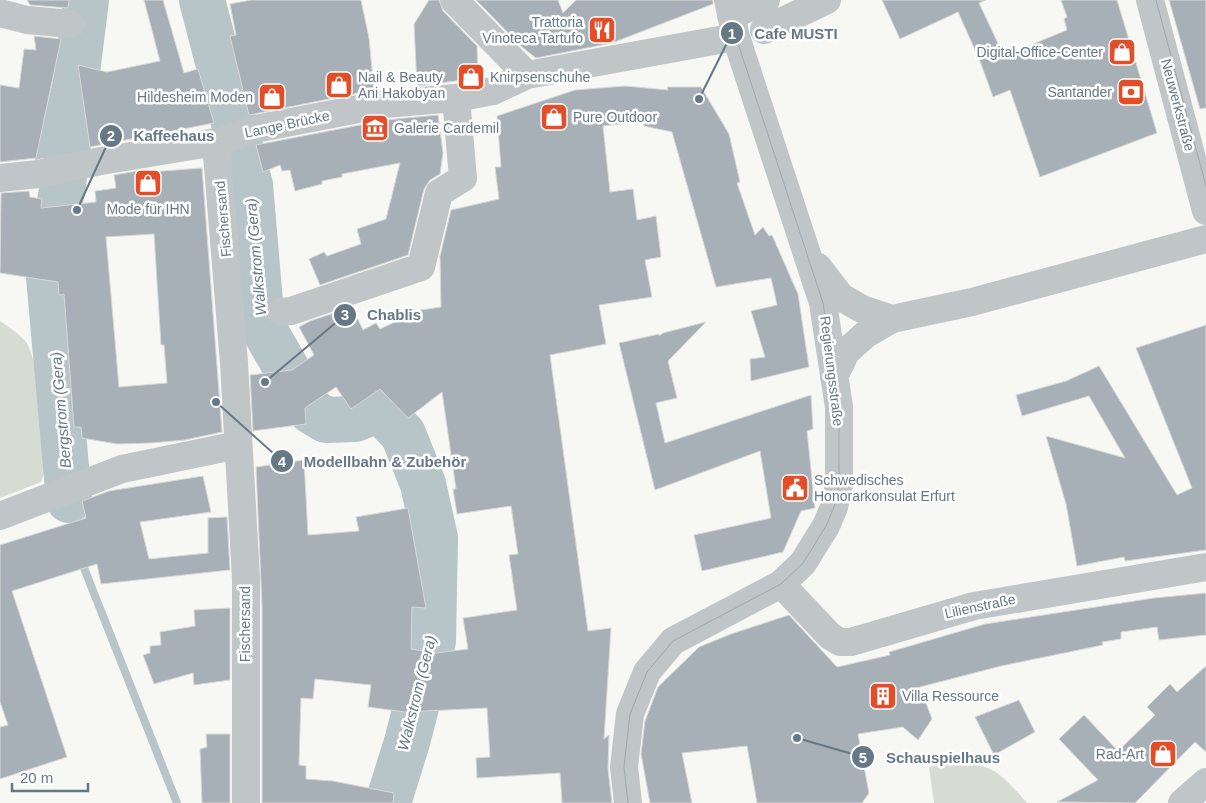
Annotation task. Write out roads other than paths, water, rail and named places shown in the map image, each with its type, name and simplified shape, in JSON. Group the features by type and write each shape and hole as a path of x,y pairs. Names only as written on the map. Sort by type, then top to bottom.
{"street":[{"path":"454,0 527,76"},
{"name":"Lange Brücke","path":"0,178 38,174 94,162 221,140 256,129 384,104 456,98 493,91 527,76 732,18 766,0"},
{"path":"764,30 826,0"},
{"name":"Neuwerkstraße","path":"1150,0 1206,211"},
{"path":"0,13 27,20 71,24"},
{"name":"Regierungsstraße","path":"628,803 624,767 630,714 646,672 673,641 781,584 816,546 834,507 839,485 839,407 823,303 732,18"},
{"path":"281,312 291,311 421,267 439,193 463,178 456,98"},
{"name":"Fischersand","path":"221,140 246,579 246,803"},
{"path":"834,376 846,352 866,334 892,319 972,302 1206,239"},
{"path":"810,258 841,297 862,309 892,319"},
{"path":"0,516 122,470 238,445"},
{"name":"Lilienstraße","path":"781,584 830,636 840,642 851,642 974,606 1206,567"},
{"path":"1182,803 1206,782"}],"waterway":[{"name":"Bergstrom (Gera)","path":"69,500 48,266 63,185 86,0"},
{"name":"Walkstrom (Gera)","path":"202,0 250,185 262,326 311,411 326,420 355,419 379,409 403,434 423,484 435,538 433,641 407,742 388,803"},
{"name":"Bergstrom (Gera)","path":"69,500 75,530"},
{"name":"Bergstrom (Gera)","path":"80,558 177,803"}],"tram line":[{"path":"1156,0 1206,186"},
{"path":"628,803 624,767 630,714 647,672 673,641 781,584 803,563 826,526 834,507 839,485 839,407 823,303 736,37"}],"place":[{"name":"Trattoria Vinoteca Tartufo","path":"602,30"},
{"name":"Digital-Office-Center","path":"1122,52"},
{"name":"Knirpsenschuhe","path":"471,77"},
{"name":"Nail & Beauty Ani Hakobyan","path":"339,85"},
{"name":"Santander","path":"1131,92"},
{"name":"Hildesheim Moden","path":"272,97"},
{"name":"Cafe MUSTI","path":"699,99"},
{"name":"Pure Outdoor","path":"554,117"},
{"name":"Galerie Cardemil","path":"375,128"},
{"name":"Mode für IHN","path":"148,183"},
{"name":"Kaffeehaus","path":"77,210"},
{"name":"Chablis","path":"265,382"},
{"name":"Modellbahn & Zubehör","path":"216,402"},
{"name":"Schwedisches Honorarkonsulat Erfurt","path":"795,488"},
{"name":"Villa Ressource","path":"883,696"},
{"name":"Schauspielhaus","path":"797,738"},
{"name":"Rad-Art","path":"1163,754"}]}
